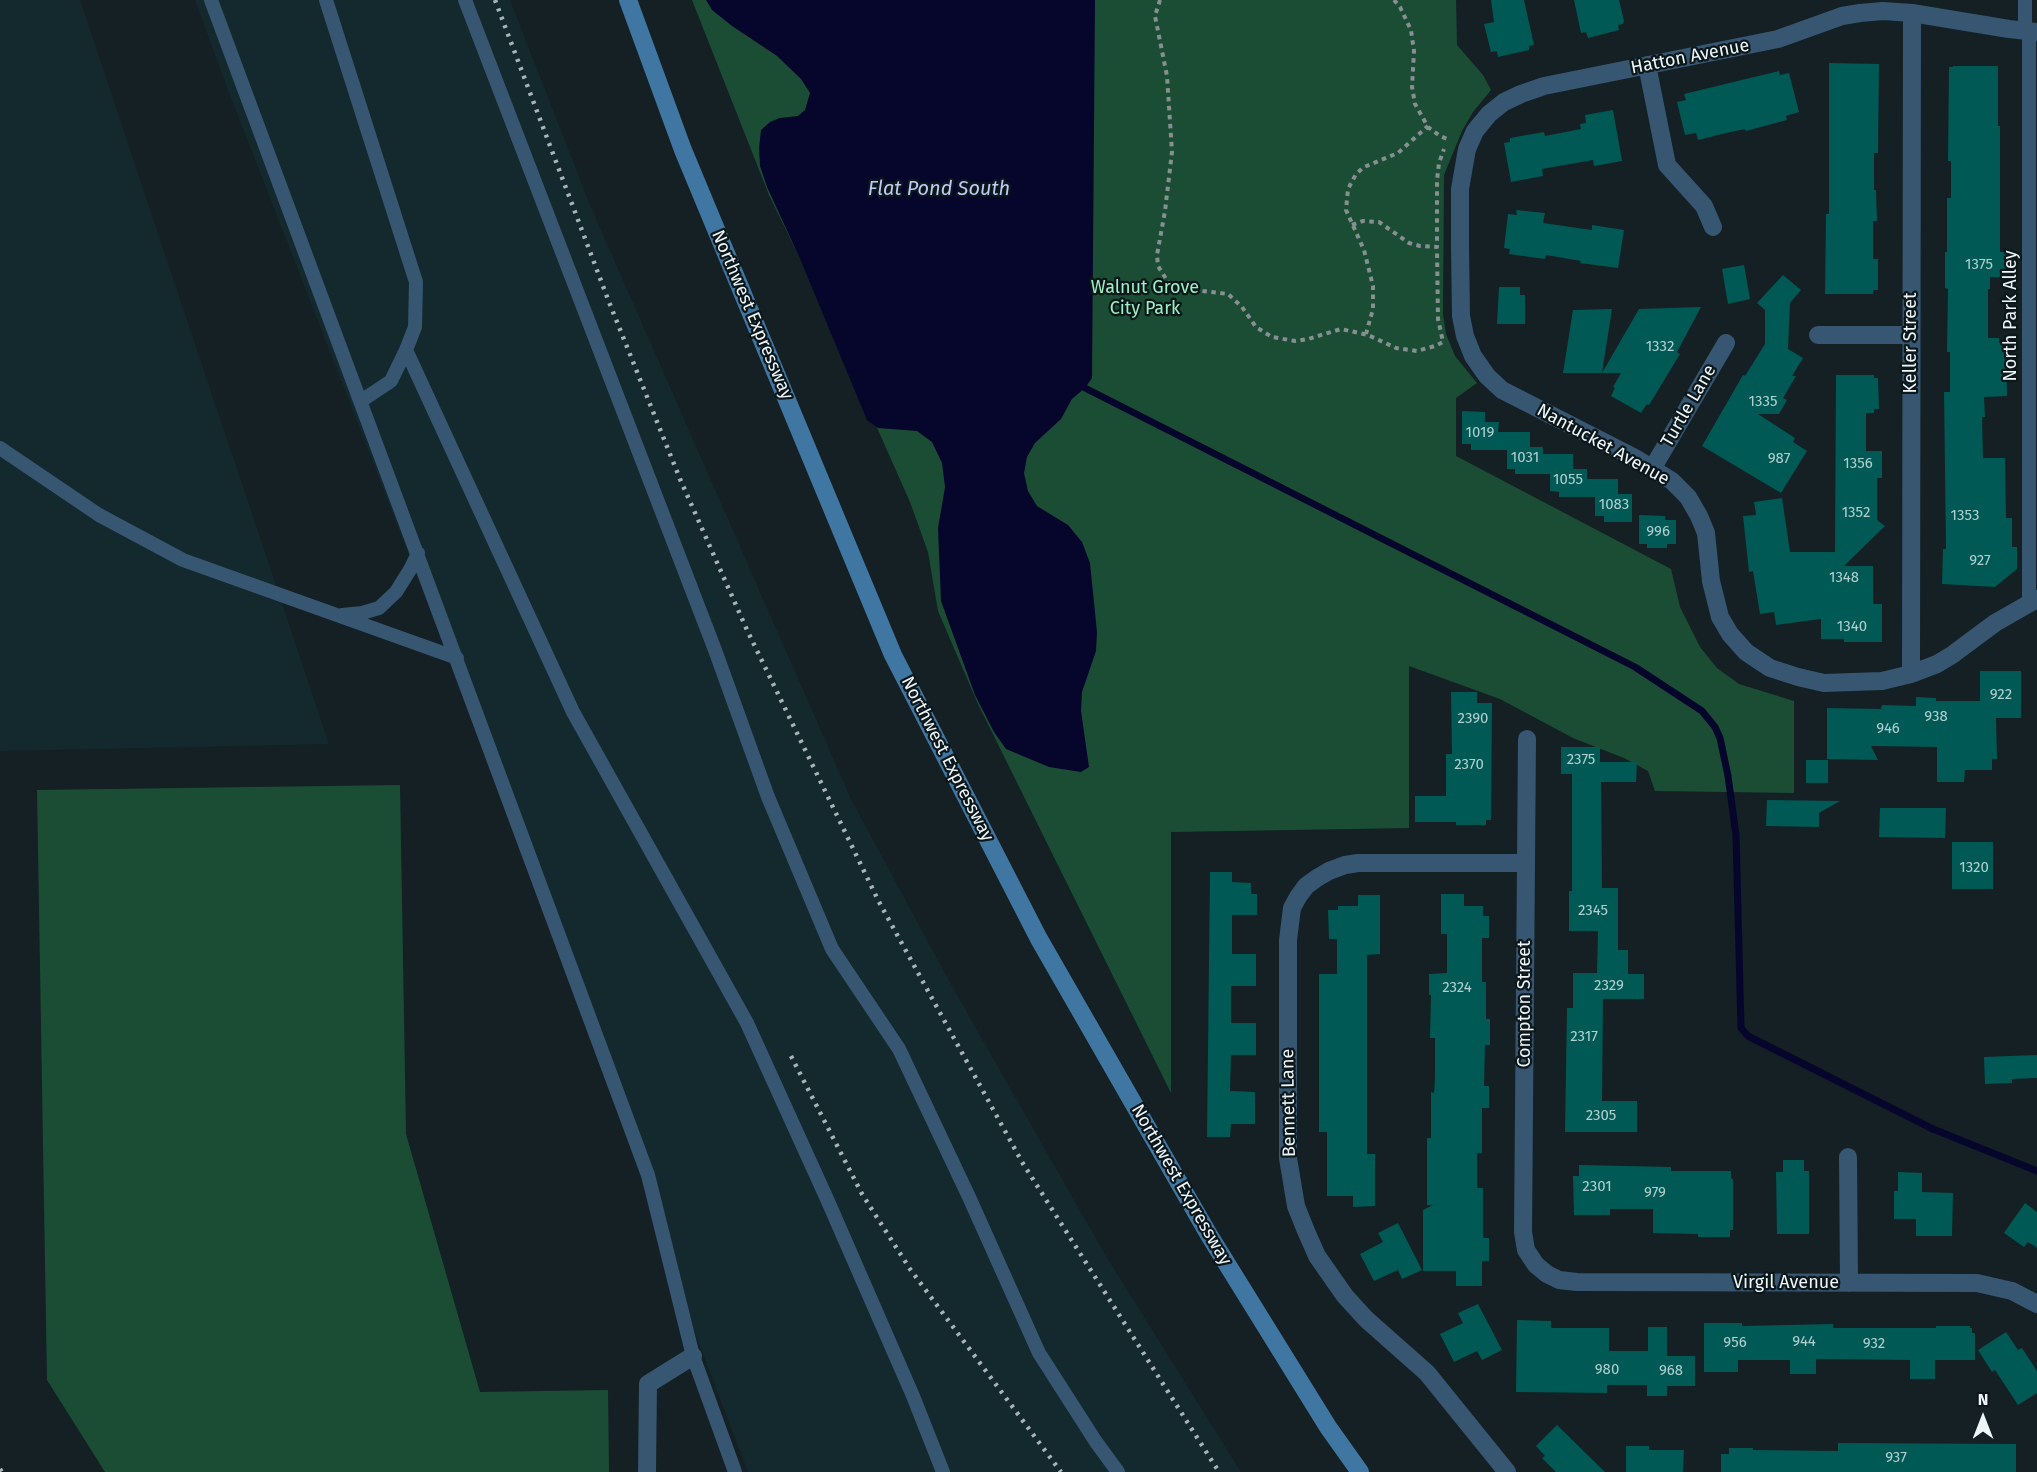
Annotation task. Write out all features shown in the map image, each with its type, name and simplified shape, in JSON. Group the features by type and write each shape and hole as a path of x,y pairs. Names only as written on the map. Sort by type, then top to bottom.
{"main road":[{"name":"Northwest Expressway","path":"628,0 683,150 893,655 1039,939 1209,1235 1328,1427 1360,1472"}],"street":[{"name":"Hatton Avenue","path":"1460,248 1460,189 1468,147 1475,131 1489,114 1504,102 1521,94 1544,86 1778,39 1842,16 1883,11 1912,13 2030,31"},
{"name":"Keller Street","path":"1911,674 1912,13"},
{"path":"1647,65 1667,165 1707,209 1713,227"},
{"name":"Nantucket Avenue","path":"1460,248 1461,316 1465,336 1473,356 1487,376 1502,390 1652,469 1671,481 1688,497 1706,533 1712,581 1720,617 1730,634 1746,652 1770,668 1824,683 1882,681 1911,674 1937,664 1952,655 1995,623 2033,600"},
{"path":"1818,335 1911,336"},
{"name":"Turtle Lane","path":"1652,469 1726,343"},
{"name":"Compton Street","path":"1527,739 1523,1232 1526,1251 1536,1265"},
{"name":"Bennett Lane","path":"1507,1472 1427,1373 1366,1319 1345,1296 1317,1256 1306,1231 1296,1206 1288,1158 1288,940 1292,908 1306,886 1329,871 1345,865 1358,863 1526,863"},
{"path":"1848,1157 1849,1283"},
{"name":"Virgil Avenue","path":"1536,1265 1559,1280 1577,1282 1977,1283 2012,1291 2037,1304"},
{"path":"647,1472 648,1384 693,1356"}],"lane":[{"path":"211,0 648,1175 693,1356 735,1472"},
{"path":"326,0 416,282 415,327 406,351 391,381 361,401"},
{"path":"465,0 715,650 768,797 832,949 899,1049 1039,1353 1118,1472"},
{"name":"North Park Alley","path":"2025,0 2030,31 2033,600"},
{"path":"406,351 573,712 747,1023 842,1232 913,1396 943,1472"},
{"path":"0,448 99,514 183,560 457,658"},
{"path":"337,615 362,613 378,608 396,592 418,554"}],"path":[{"path":"1160,0 1155,16 1167,76 1172,141 1168,188 1157,255 1158,266 1168,282 1186,289 1228,294 1242,307 1256,327 1272,337 1284,340 1308,339 1341,329 1366,334 1406,351 1426,350 1443,342 1438,319 1437,246"},
{"path":"1394,0 1411,30 1414,51 1413,97 1420,114 1428,126 1440,136 1468,147"},
{"path":"1366,334 1372,317 1373,286 1367,258 1348,216 1346,202 1348,189 1356,174 1371,163 1398,153 1428,126"},
{"path":"1352,225 1369,221 1379,222 1409,243 1460,248"}],"shaded area":[{"path":"0,0 80,0 329,744 0,751"},
{"path":"195,0 510,0 590,205 851,799 953,988 1106,1256 1241,1472 748,1472 690,1320 557,939"}],"green space":[{"name":"Walnut Grove City Park","path":"692,0 1456,0 1457,45 1483,75 1491,90 1473,112 1462,131 1444,175 1443,314 1446,334 1455,356 1477,383 1456,398 1456,456 1671,569 1680,607 1700,647 1717,668 1739,684 1794,701 1794,793 1655,791 1648,771 1624,758 1573,738 1500,699 1409,666 1409,828 1171,832 1171,1093 978,704 938,611 928,552 910,502 823,306 769,195"},
{"path":"400,785 406,1134 480,1392 608,1390 609,1472 105,1472 47,1380 37,790"}],"water":[{"name":"Flat Pond South","path":"706,0 1095,0 1092,378 1085,388 1072,399 1061,419 1035,443 1027,457 1024,473 1028,491 1037,506 1068,525 1082,542 1090,563 1097,632 1096,651 1082,692 1081,711 1089,767 1081,772 1049,767 1006,749 994,732 975,695 941,601 938,528 945,487 942,463 932,442 917,431 878,428 867,420 760,166 761,130 770,122 780,118 798,116 805,110 810,93 801,79 777,56 732,26 712,10"}],"building":[{"path":"1491,0 1524,0 1534,45 1529,46 1529,50 1498,57 1497,51 1491,52 1484,24 1494,22"},
{"path":"1574,0 1619,0 1623,24 1618,25 1619,30 1588,38 1586,32 1581,33"},
{"path":"1829,63 1879,64 1878,153 1874,153 1877,221 1873,221 1873,259 1878,259 1878,290 1873,290 1873,294 1825,294 1826,214 1829,214"},
{"path":"1998,66 2000,252 2013,252 2013,278 1990,277 1990,289 1988,289 1988,338 1999,338 1999,343 2006,343 2007,396 1984,397 1983,458 2005,458 2006,518 2012,518 2012,547 2017,547 2017,569 1995,587 1942,584 1943,549 1946,549 1944,392 1950,392 1945,252 1947,252 1947,198 1951,198 1951,161 1948,161 1949,67"},
{"path":"1779,71 1780,75 1789,73 1799,112 1786,116 1787,120 1746,131 1745,129 1698,140 1696,133 1685,135 1677,102 1686,100 1684,94"},
{"path":"1613,110 1622,161 1594,166 1593,160 1542,169 1543,176 1511,182 1504,143 1510,142 1510,138 1544,132 1545,136 1581,129 1580,124 1586,123 1585,115"},
{"path":"1516,210 1545,213 1543,223 1592,230 1592,225 1624,230 1618,268 1580,263 1581,261 1546,255 1545,259 1509,254 1510,249 1504,248 1508,214 1517,215"},
{"path":"1744,265 1750,299 1728,304 1722,269"},
{"path":"1783,275 1801,290 1790,303 1788,349 1803,358 1792,376 1796,376 1783,398 1787,400 1779,414 1758,414 1795,438 1793,442 1807,451 1781,493 1702,446 1743,375 1745,376 1765,344 1765,310 1757,303"},
{"path":"1499,287 1520,287 1520,295 1525,295 1525,324 1497,324"},
{"path":"1701,307 1677,352 1680,354 1649,405 1647,404 1641,413 1611,396 1621,373 1602,373 1639,309"},
{"path":"1612,309 1602,373 1563,373 1573,310"},
{"path":"1836,375 1874,375 1874,378 1878,378 1879,409 1874,409 1874,413 1866,413 1866,451 1882,451 1882,478 1877,478 1877,520 1885,526 1844,566 1873,566 1873,604 1882,604 1882,642 1844,642 1844,639 1821,639 1821,619 1776,625 1774,612 1760,614 1753,571 1749,572 1743,516 1756,515 1754,502 1782,498 1790,552 1835,552"},
{"path":"1462,411 1485,412 1485,422 1499,422 1498,432 1530,432 1530,447 1543,447 1543,454 1573,454 1573,469 1587,469 1587,479 1618,479 1618,494 1632,494 1632,522 1604,522 1604,516 1595,516 1595,497 1559,497 1559,492 1550,491 1550,474 1515,474 1515,469 1507,469 1507,450 1471,450 1471,444 1462,444"},
{"path":"1639,515 1665,516 1665,520 1676,520 1676,544 1667,544 1667,548 1647,548 1647,544 1639,544"},
{"path":"1980,671 2021,671 2021,718 1996,718 1997,759 1992,759 1992,770 1965,770 1964,782 1937,782 1937,747 1871,746 1878,760 1827,759 1827,708 1881,709 1882,705 1916,706 1916,697 1936,698 1936,701 1980,701"},
{"path":"1451,692 1477,692 1477,703 1492,703 1491,820 1486,820 1486,825 1415,822 1415,796 1446,796 1446,754 1452,754"},
{"path":"1561,747 1600,747 1600,762 1637,762 1636,782 1601,782 1602,888 1618,888 1618,950 1628,950 1628,974 1644,974 1644,999 1603,999 1602,1101 1637,1101 1637,1132 1565,1132 1567,1008 1573,1008 1573,973 1597,973 1598,931 1569,931 1569,891 1572,891 1572,774 1561,774"},
{"path":"1806,760 1828,760 1828,783 1806,783"},
{"path":"1767,800 1840,801 1819,813 1819,827 1766,826"},
{"path":"1880,808 1946,808 1945,838 1879,837"},
{"path":"1952,842 1993,842 1993,889 1952,889"},
{"path":"1210,872 1232,872 1232,882 1251,883 1251,894 1257,894 1257,915 1232,915 1232,954 1256,954 1256,986 1231,986 1231,1023 1256,1023 1256,1055 1231,1055 1230,1091 1255,1092 1255,1124 1231,1124 1230,1137 1207,1137"},
{"path":"1441,894 1464,894 1464,906 1483,906 1483,916 1489,916 1489,938 1482,938 1482,982 1486,982 1486,1019 1490,1019 1490,1045 1485,1045 1484,1086 1489,1086 1489,1108 1482,1108 1482,1153 1477,1153 1477,1188 1483,1188 1483,1238 1489,1238 1489,1261 1482,1261 1482,1286 1456,1286 1456,1271 1423,1271 1423,1210 1433,1205 1427,1205 1427,1138 1431,1138 1431,1092 1434,1093 1435,1078 1435,1038 1430,1038 1429,974 1447,973 1447,934 1441,934"},
{"path":"1358,895 1380,895 1380,954 1367,955 1367,1154 1375,1154 1375,1206 1353,1207 1353,1196 1327,1196 1327,1132 1319,1132 1319,974 1337,974 1337,939 1329,939 1328,910 1338,910 1338,906 1358,906"},
{"path":"2037,1055 2037,1078 2012,1079 2012,1083 1985,1084 1984,1057"},
{"path":"1783,1160 1804,1160 1804,1171 1809,1171 1809,1234 1777,1234 1776,1172 1783,1172"},
{"path":"1579,1165 1671,1167 1671,1171 1731,1171 1733,1230 1730,1230 1730,1237 1653,1233 1653,1209 1610,1209 1610,1215 1574,1215 1573,1176 1579,1176"},
{"path":"1898,1172 1922,1173 1922,1192 1953,1193 1952,1236 1916,1236 1916,1219 1894,1219 1894,1191 1898,1191"},
{"path":"2025,1203 2037,1212 2037,1248 2028,1242 2024,1247 2004,1233"},
{"path":"1398,1223 1422,1270 1402,1279 1398,1270 1374,1281 1360,1254 1383,1242 1378,1233"},
{"path":"1478,1304 1502,1350 1482,1360 1477,1351 1454,1362 1440,1334 1463,1323 1458,1313"},
{"path":"1517,1320 1551,1321 1551,1328 1609,1328 1609,1351 1648,1351 1648,1327 1667,1327 1667,1356 1695,1356 1695,1386 1667,1386 1667,1396 1647,1396 1647,1385 1607,1385 1607,1393 1516,1392"},
{"path":"1704,1323 1742,1323 1742,1326 1833,1324 1833,1328 1970,1326 1972,1333 1975,1333 1975,1360 1935,1360 1935,1379 1910,1379 1910,1360 1816,1359 1816,1374 1790,1374 1790,1360 1738,1360 1738,1372 1704,1372"},
{"path":"2006,1332 2018,1350 2022,1348 2037,1371 2037,1393 2018,1405 1995,1370 1992,1372 1978,1350"},
{"path":"1557,1425 1605,1472 1556,1472 1542,1458 1545,1456 1536,1446"},
{"path":"1838,1443 2016,1444 2016,1472 1721,1472 1721,1454 1729,1454 1729,1448 1838,1451"},
{"path":"1626,1446 1649,1446 1649,1450 1684,1450 1683,1472 1626,1472"}],"waterway":[{"path":"1085,388 1635,667 1702,711 1715,727 1720,738 1736,835 1741,1028 1748,1036 1933,1129 2037,1171"}],"railway":[{"path":"495,0 609,302 680,479 747,630 878,900 1022,1162 1219,1472"},
{"path":"791,1056 862,1194 910,1269 1061,1472"}]}
